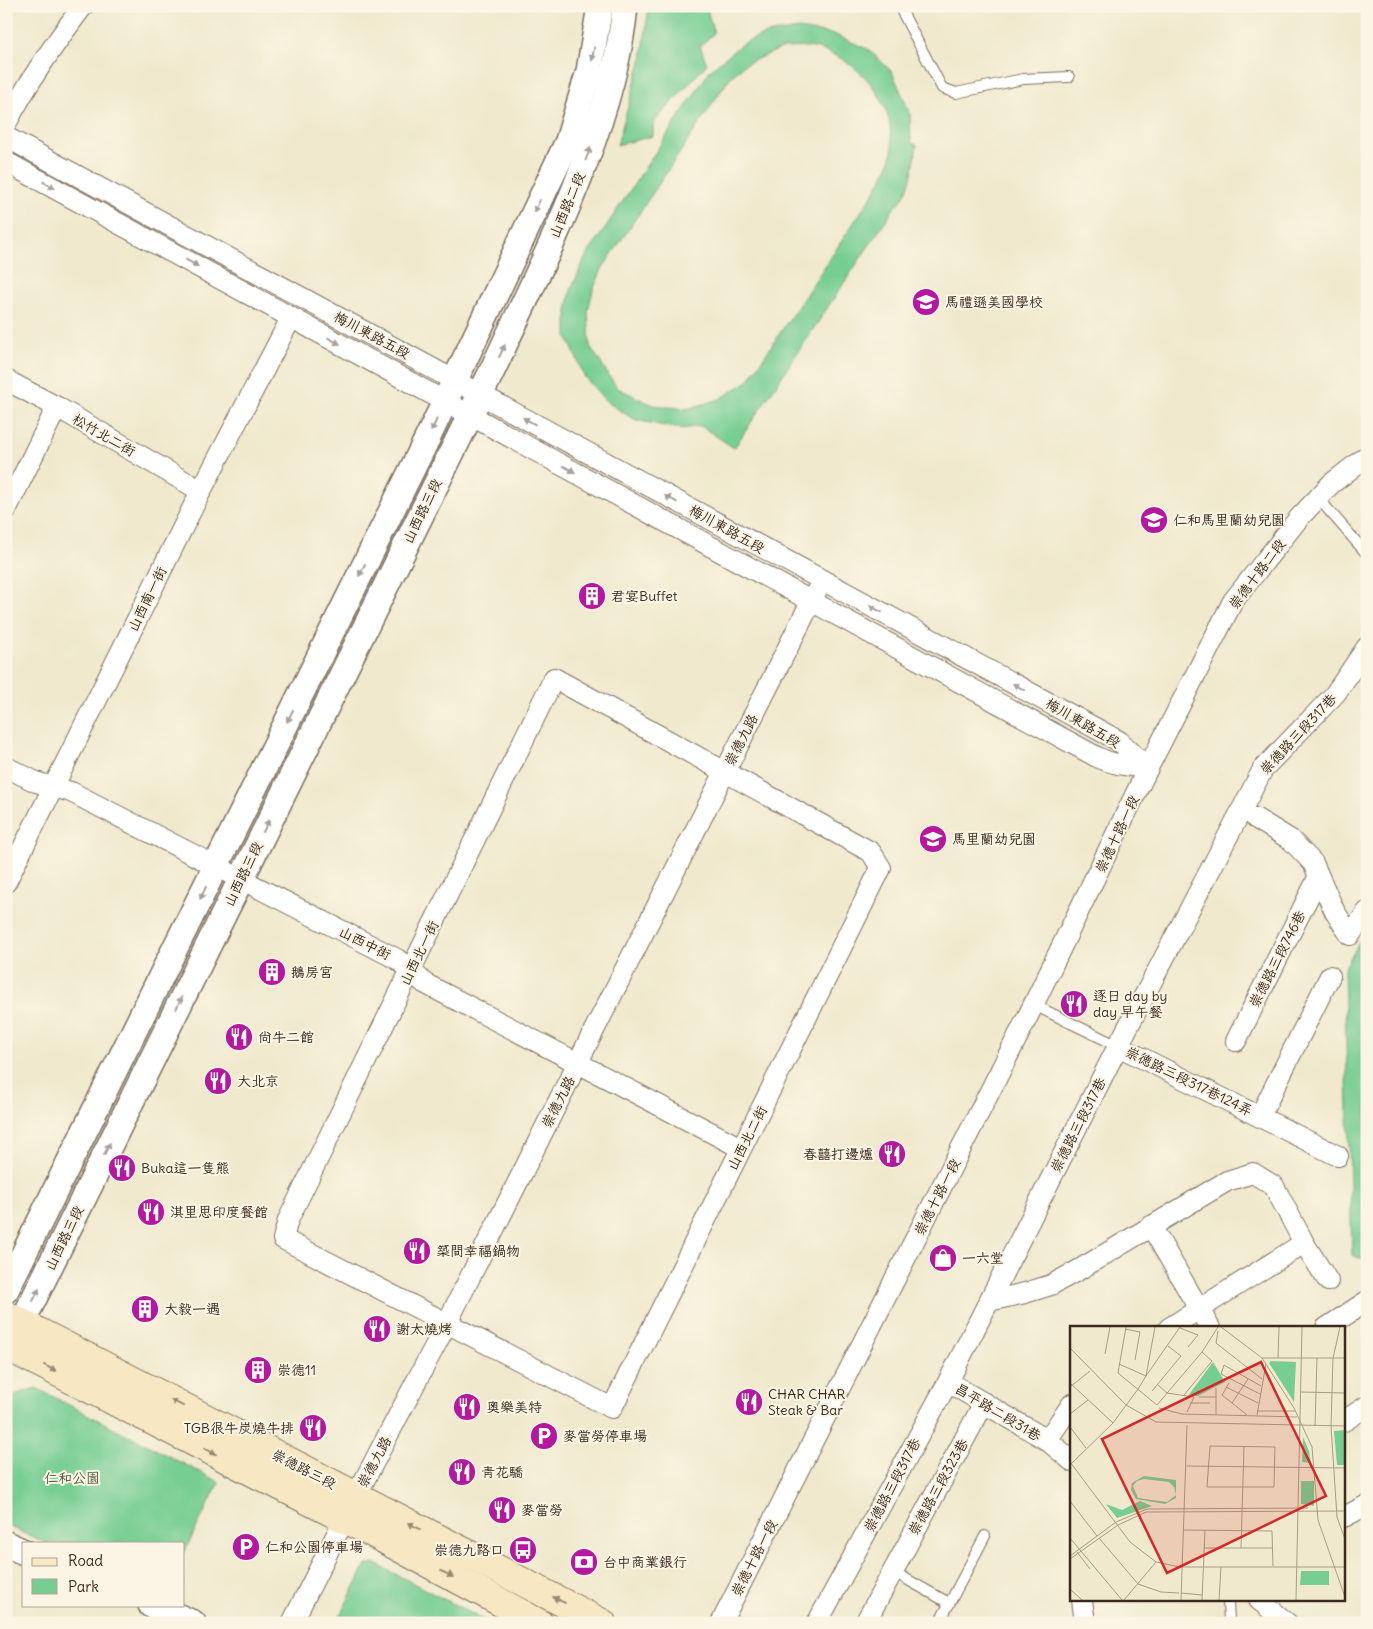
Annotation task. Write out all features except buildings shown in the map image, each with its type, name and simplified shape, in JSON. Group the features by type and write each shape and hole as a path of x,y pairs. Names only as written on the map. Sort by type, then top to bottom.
{"main road":[{"name":"崇德路三段","path":"14,1319 350,1508 374,1534 539,1623"},
{"name":"崇德路三段","path":"7,1349 602,1623"}],"street":[{"path":"6,124 58,39 83,6"},
{"name":"山西路二段","path":"450,391 568,142 589,71 600,6"},
{"name":"山西路二段","path":"475,405 566,212 599,125 610,90 622,35 625,6"},
{"name":"梅川東路五段","path":"6,137 475,405 811,601 1108,762 1148,768"},
{"name":"梅川東路五段","path":"6,162 291,318 450,391"},
{"name":"山西南一街","path":"6,882 201,491 291,318"},
{"name":"松竹北二街","path":"6,380 201,491"},
{"name":"山西路三段","path":"6,1290 450,391"},
{"name":"梅川東路五段","path":"475,405 822,580 1119,741 1148,768"},
{"name":"山西路三段","path":"7,1349 14,1319 240,879 475,405"},
{"path":"6,510 56,407"},
{"name":"崇德十路二段","path":"1148,768 1233,601 1299,518 1331,484 1367,456"},
{"name":"崇德九路","path":"292,1623 447,1323 822,580"},
{"name":"崇德路三段317巷","path":"818,1623 948,1382 1118,1046 1263,769 1335,694 1367,647"},
{"name":"山西北一街","path":"447,1323 283,1239 288,1220 554,678 725,772"},
{"name":"山西中街","path":"6,767 36,782 71,792 397,959 424,984 741,1148"},
{"name":"崇德十路一段","path":"720,1623 1034,1005 1148,768"},
{"name":"山西北二街","path":"447,1323 612,1408 881,868 871,852 725,772"},
{"path":"1255,818 1291,840 1313,863 1318,878 1335,912 1350,935 1367,912"},
{"name":"崇德路三段746巷","path":"1236,1041 1318,878"},
{"name":"崇德路三段317巷124弄","path":"1260,1116 1330,976"},
{"name":"崇德路三段317巷124弄","path":"1118,1046 1338,1156"},
{"path":"989,1301 1051,1285 1227,1181 1253,1173 1274,1186 1304,1243 1328,1281"},
{"path":"1151,1226 1209,1326"},
{"path":"1172,1326 1304,1243"},
{"path":"1329,1326 1367,1301"},
{"name":"昌平路二段31巷","path":"948,1382 1046,1440 1070,1459"},
{"name":"崇德路三段323巷","path":"865,1623 984,1403"},
{"path":"1346,1420 1367,1406"},
{"path":"1046,1440 1070,1407"},
{"path":"1346,1515 1367,1505"},
{"path":"6,1544 22,1551"},
{"path":"1082,1602 1086,1623"},
{"path":"1261,1602 1287,1623"},
{"path":"153,1606 193,1623"}],"lane":[{"path":"899,6 942,88 956,93 1023,79 1069,77"},
{"path":"1319,498 1367,554"},
{"path":"1034,1005 1118,1046"},
{"path":"939,1623 985,1536"},
{"path":"892,1571 949,1603"},
{"path":"1228,1602 1229,1623"}],"green space":[{"path":"649,6 706,6 714,33 700,46 707,64 653,123 653,136 617,145 642,58"},
{"path":"799,29 836,35 869,50 892,72 910,113 911,143 917,145 911,179 900,202 894,208 734,448 701,426 681,429 635,420 607,402 585,378 567,336 567,311 571,290 585,258 711,69 742,44 766,34","holes":["810,47 829,53 855,68 866,79 876,91 888,118 892,148 889,163 875,191 748,381 720,399 687,409 653,405 617,388 590,346 588,310 593,290 602,269 729,79 745,64 783,48"]},
{"path":"1367,929 1367,1261 1352,1255 1344,969"},
{"name":"仁和公園","path":"36,1388 219,1482 185,1551 185,1542 44,1542 6,1525 6,1405 11,1396"},
{"path":"374,1563 490,1623 336,1623 366,1565"}],"place":[{"name":"馬禮遜美國學校","path":"926,302"},
{"name":"仁和馬里蘭幼兒園","path":"1154,520"},
{"name":"君宴Buffet","path":"592,596"},
{"name":"馬里蘭幼兒園","path":"933,839"},
{"name":"鵝房宮","path":"272,972"},
{"name":"逐日 day by day 早午餐","path":"1074,1004"},
{"name":"尚牛二館","path":"239,1037"},
{"name":"大北京","path":"218,1081"},
{"name":"春囍打邊爐","path":"892,1154"},
{"name":"Buka這一隻熊","path":"122,1168"},
{"name":"淇里思印度餐館","path":"151,1212"},
{"name":"築間幸福鍋物","path":"417,1251"},
{"name":"一六堂","path":"943,1258"},
{"name":"大毅一遇","path":"145,1309"},
{"name":"謝太燒烤","path":"377,1329"},
{"name":"崇德11","path":"258,1370"},
{"name":"CHAR CHAR Steak & Bar","path":"749,1402"},
{"name":"奧樂美特","path":"467,1407"},
{"name":"TGB很牛炭燒牛排","path":"313,1428"},
{"name":"麥當勞停車場","path":"544,1436"},
{"name":"青花驕","path":"462,1472"},
{"name":"麥當勞","path":"502,1510"},
{"name":"仁和公園停車場","path":"246,1547"},
{"name":"崇德九路口","path":"523,1550"},
{"name":"台中商業銀行","path":"584,1562"}]}
